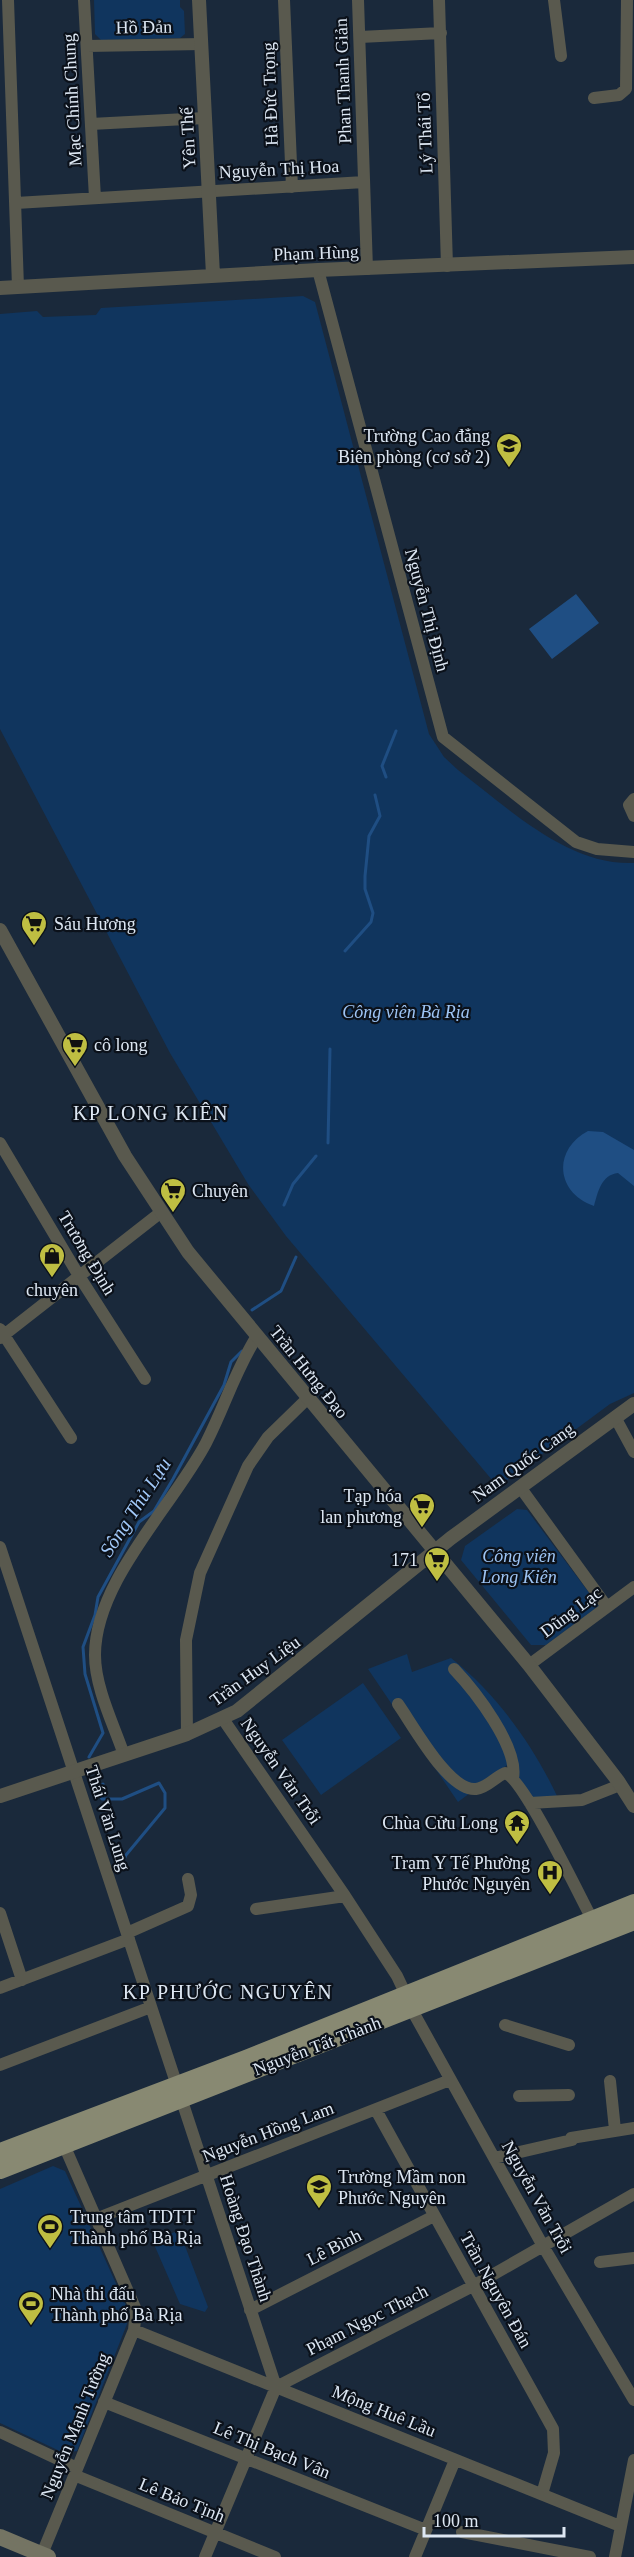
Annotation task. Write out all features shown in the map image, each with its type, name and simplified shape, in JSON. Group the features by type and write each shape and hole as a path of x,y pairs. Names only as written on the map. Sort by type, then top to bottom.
{"main road":[{"name":"Nguyễn Tất Thành","path":"409,2002 634,1903"},
{"name":"Nguyễn Tất Thành","path":"0,2152 180,2092 409,2002 634,1921"},
{"name":"Nguyễn Tất Thành","path":"0,2170 64,2145 180,2092"},
{"path":"0,2537 45,2556"}],"street":[{"path":"8,0 5,36 16,203 18,287"},
{"name":"Mạc Chính Chung","path":"84,0 94,198"},
{"name":"Yên Thế","path":"200,0 213,275"},
{"name":"Hà Đức Trọng","path":"284,0 292,186"},
{"name":"Phan Thanh Giản","path":"358,0 368,269"},
{"name":"Lý Thái Tổ","path":"439,0 447,266"},
{"path":"554,0 561,56"},
{"path":"594,99 619,95 626,89 630,24 627,0"},
{"path":"360,37 441,33"},
{"name":"Hồ Đản","path":"87,46 202,44"},
{"path":"91,124 205,118"},
{"name":"Nguyễn Thị Hoa","path":"16,203 364,182"},
{"name":"Phạm Hùng","path":"0,288 213,275 634,257"},
{"name":"Nguyễn Thị Định","path":"318,270 443,737 576,842 597,849 634,852"},
{"path":"634,799 629,805 634,816"},
{"name":"Trần Hưng Đạo","path":"0,930 125,1156 160,1213 188,1252 529,1665 634,1806"},
{"name":"Trương Định","path":"0,1143 79,1276 145,1379"},
{"path":"71,1438 1,1334 160,1213"},
{"path":"124,1755 100,1682 95,1656 101,1621 108,1602 141,1541 206,1443 238,1366 257,1336"},
{"path":"187,1734 186,1640 200,1573 248,1466 268,1437 308,1398"},
{"name":"Nam Quốc Cang","path":"435,1551 634,1404"},
{"path":"615,1417 634,1452"},
{"path":"520,1487 607,1607"},
{"name":"Thái Văn Lung","path":"0,1547 180,2092"},
{"name":"Trần Huy Liệu","path":"0,1796 187,1734 223,1719 322,1645 435,1551"},
{"name":"Dũng Lạc","path":"529,1665 634,1587"},
{"path":"454,1669 478,1694 490,1715 513,1760 513,1778"},
{"path":"398,1704 448,1775 460,1786 481,1788 505,1773 513,1778 530,1803 593,1921"},
{"name":"Nguyễn Văn Trỗi","path":"223,1719 345,1896 409,2002 543,2246 634,2400"},
{"path":"530,1803 582,1800 620,1785"},
{"path":"0,1988 128,1936 188,1906 191,1895 188,1880"},
{"path":"256,1909 345,1896"},
{"path":"0,1913 22,1980"},
{"path":"0,2065 151,2007"},
{"path":"505,2025 569,2044"},
{"name":"Nguyễn Hồng Lam","path":"98,2218 450,2080"},
{"path":"610,2082 615,2130"},
{"name":"Hoàng Đạo Thành","path":"180,2092 276,2387"},
{"path":"519,2096 569,2095"},
{"name":"Trần Nguyên Đán","path":"376,2110 553,2429 554,2453 542,2494"},
{"path":"494,2158 571,2139 634,2128"},
{"name":"Nguyễn Mạnh Tường","path":"45,2556 76,2471 134,2330 136,2310 98,2218 64,2145"},
{"name":"Phạm Ngọc Thạch","path":"276,2387 473,2286 634,2194"},
{"name":"Lê Bình","path":"250,2310 434,2216"},
{"path":"600,2262 634,2258"},
{"name":"Mộng Huê Lầu","path":"134,2330 620,2526"},
{"path":"205,2557 244,2458 276,2387"},
{"name":"Lê Thị Bạch Vân","path":"104,2402 426,2530"},
{"name":"Lê Bảo Tịnh","path":"0,2432 76,2471 275,2557"},
{"path":"415,2557 455,2460"},
{"path":"615,2557 634,2460"},
{"path":"462,2532 590,2557"}],"green space":[{"path":"94,0 180,0 180,7 184,11 185,34 180,38 101,40 95,34"},
{"name":"Công viên Bà Rịa","path":"303,296 315,302 429,734 444,757 458,770 540,832 586,855 610,861 634,863 634,1393 610,1404 498,1487 286,1236 248,1184 170,1053 0,729 0,314 37,311 43,317 96,315 101,308"},
{"name":"Công viên Long Kiên","path":"517,1509 527,1510 599,1606 546,1645 531,1645 461,1560 465,1546"},
{"path":"407,1654 412,1672 451,1658 483,1687 525,1739 557,1796 531,1799 510,1763 458,1802 368,1669"},
{"path":"363,1683 401,1738 321,1795 282,1740"},
{"name":"Trung tâm TDTT Thành phố Bà Rịa","path":"53,2166 65,2171 128,2310 127,2324 77,2451 64,2453 0,2423 0,2189"},
{"path":"179,2230 208,2307 205,2312 180,2304 153,2242"}],"shaded area":[{"path":"576,594 599,623 552,659 529,629"},
{"path":"588,1131 603,1132 634,1150 634,1186 618,1173 612,1174 601,1185 594,1206 581,1200 572,1191 563,1171 568,1149 576,1139"}],"waterway":[{"name":"Sông Thủ Lựu","path":"386,777 382,766 396,731"},
{"name":"Sông Thủ Lựu","path":"345,951 371,922 373,913 365,889 365,876 369,836 380,816 375,795"},
{"name":"Sông Thủ Lựu","path":"328,1143 330,1049"},
{"name":"Sông Thủ Lựu","path":"284,1205 293,1184 316,1156"},
{"name":"Sông Thủ Lựu","path":"252,1310 281,1291 296,1257"},
{"name":"Sông Thủ Lựu","path":"89,1757 103,1733 85,1674 83,1647 95,1615 98,1597 139,1522 154,1511 173,1479 224,1385 231,1362 242,1351"},
{"name":"Sông Thủ Lựu","path":"103,1784 98,1792 102,1799 122,1799 159,1783 165,1793 165,1808 126,1855 120,1868"}],"place":[{"name":"Trường Cao đẳng Biên phòng (cơ sở 2)","path":"509,469"},
{"name":"Sáu Hương","path":"34,947"},
{"name":"cô long","path":"75,1068"},
{"name":"Chuyên","path":"173,1214"},
{"name":"chuyên","path":"52,1279"},
{"name":"Tạp hóa lan phương","path":"422,1529"},
{"name":"171","path":"437,1583"},
{"name":"Chùa Cửu Long","path":"517,1846"},
{"name":"Trạm Y Tế Phường Phước Nguyên","path":"550,1896"},
{"name":"Trường Mầm non Phước Nguyên","path":"319,2210"},
{"name":"Trung tâm TDTT Thành phố Bà Rịa","path":"50,2250"},
{"name":"Nhà thi đấu Thành phố Bà Rịa","path":"31,2327"}],"district":[{"name":"KP LONG KIÊN","path":"151,1113"},
{"name":"KP PHƯỚC NGUYÊN","path":"228,1992"}]}
